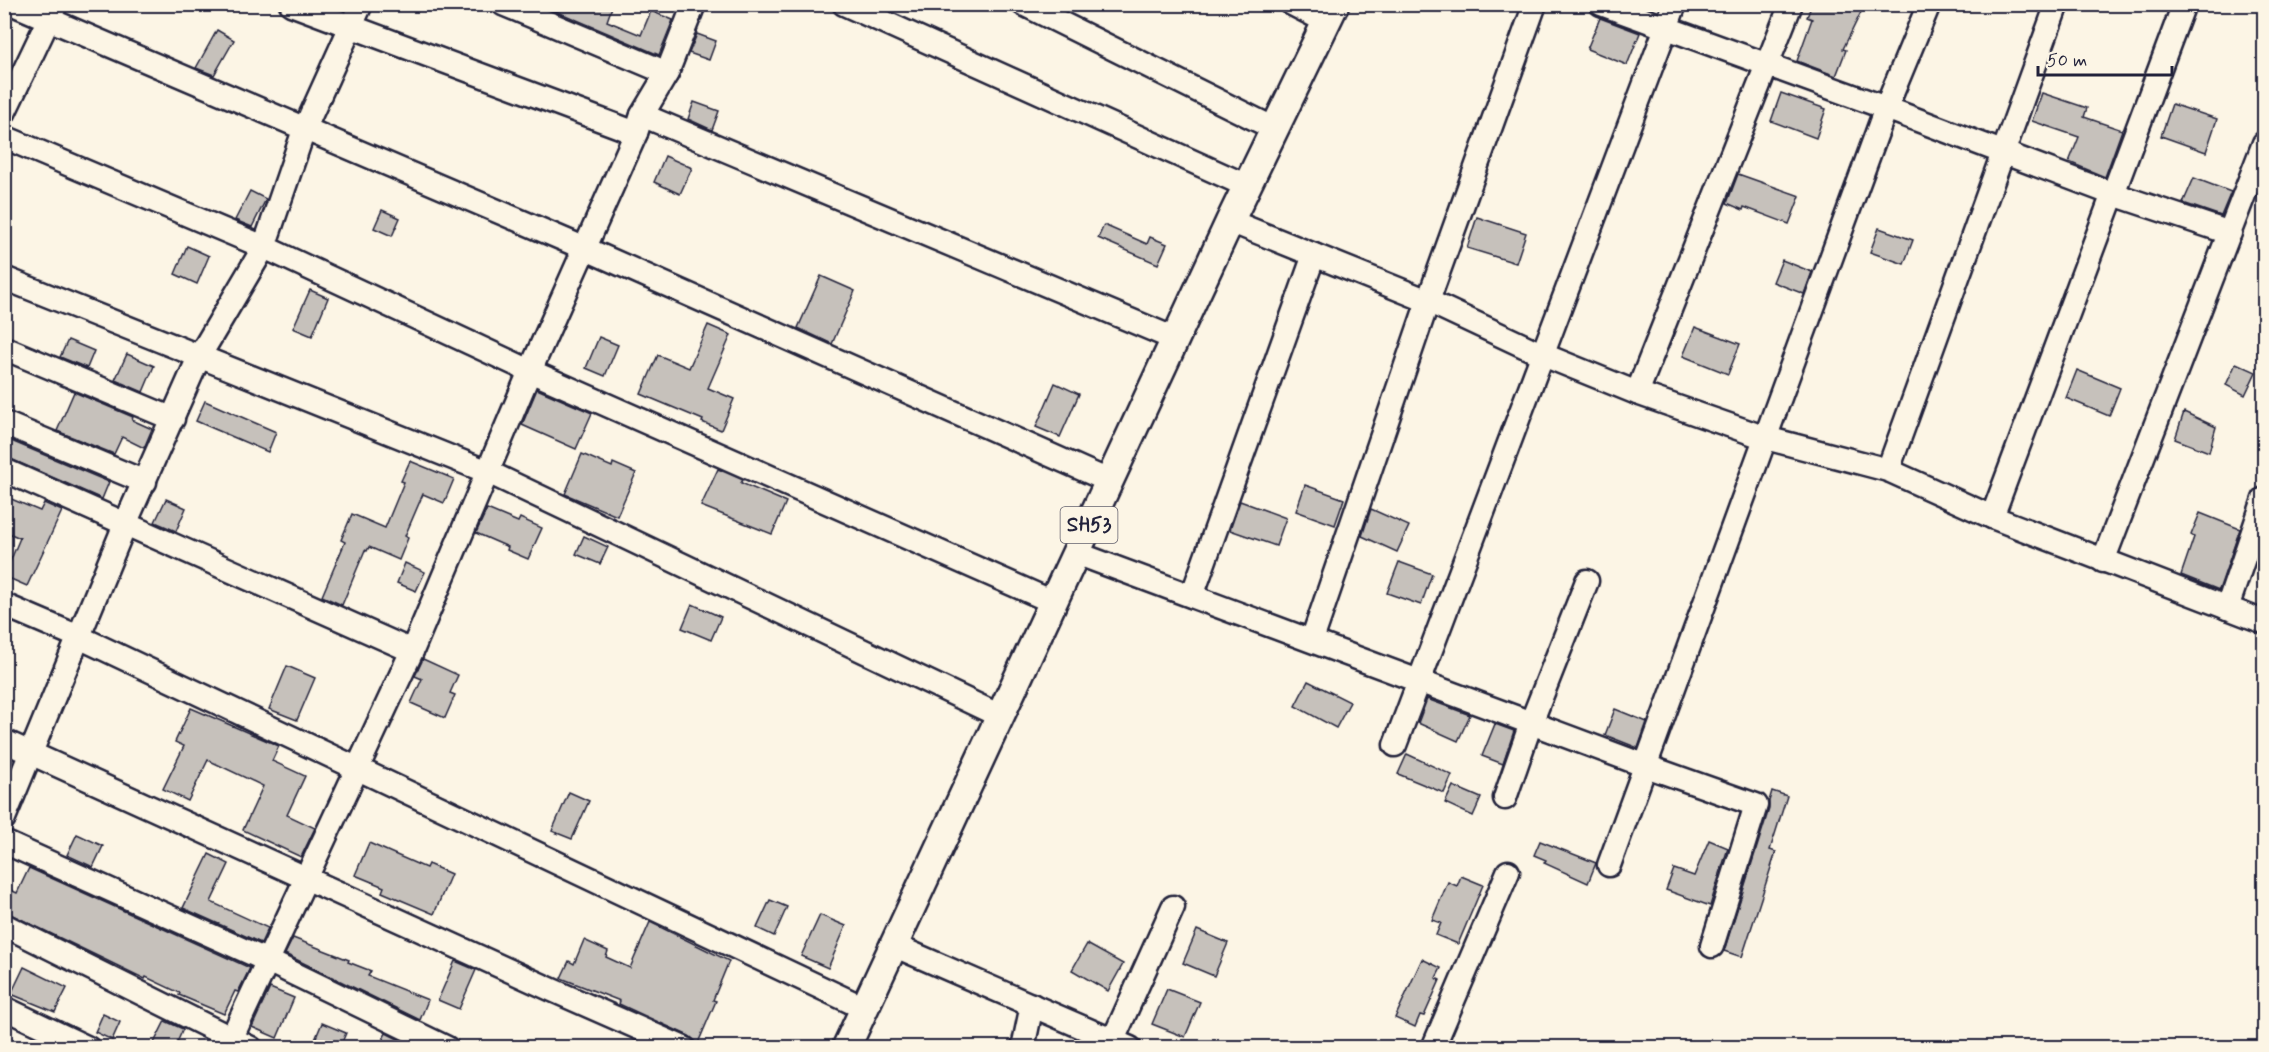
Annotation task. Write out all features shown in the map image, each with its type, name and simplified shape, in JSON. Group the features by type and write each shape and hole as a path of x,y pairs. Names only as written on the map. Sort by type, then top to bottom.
{"main road":[{"name":"SH53","path":"846,1047 1230,221 1331,13"}],"street":[{"path":"13,4 53,12 304,130 586,249 1109,481"},
{"path":"291,4 350,28 639,124 1175,339"},
{"path":"4,818 126,522 200,355 264,247 304,130 361,4"},
{"path":"503,4 667,73"},
{"path":"4,925 237,1045 268,961 412,651 530,371 586,249 639,124 667,73 694,4"},
{"path":"844,4 1247,186"},
{"path":"1023,4 1275,129"},
{"path":"1292,4 1331,13"},
{"path":"1312,640 1428,301 1535,4"},
{"path":"1601,4 2113,194 2230,233"},
{"path":"1395,745 1675,4"},
{"path":"1637,393 1791,4"},
{"path":"1609,865 1886,108 1929,4"},
{"path":"1888,470 2057,4"},
{"path":"1992,517 2184,4"},
{"path":"4,113 53,12"},
{"path":"4,136 264,247 530,371 1053,602"},
{"path":"2103,561 2265,142"},
{"path":"1230,221 1428,301 1541,354 1637,393 1766,438 1888,470 1992,517 2265,622"},
{"path":"1192,596 1314,255"},
{"path":"4,278 488,472 1000,716"},
{"path":"4,348 173,419"},
{"path":"4,423 145,482"},
{"path":"4,470 126,522 412,651"},
{"path":"2227,608 2265,500"},
{"path":"1076,553 1756,805 1712,945"},
{"path":"1505,798 1531,723 1587,581"},
{"path":"4,605 79,637 864,1008"},
{"path":"4,741 684,1047"},
{"path":"4,842 268,961 447,1047"},
{"path":"1433,1047 1508,873"},
{"path":"893,945 1122,1044 1173,907"},
{"path":"1023,1047 1032,1005"},
{"path":"4,1008 88,1047"}],"building":[{"path":"544,4 613,4 607,21 641,35 651,11 673,20 659,55 544,6"},
{"path":"1812,4 1865,4 1843,49 1846,50 1836,76 1797,61 1812,19 1807,17"},
{"path":"1600,18 1640,33 1627,65 1587,49"},
{"path":"217,30 234,40 214,75 196,68"},
{"path":"697,34 716,41 709,60 689,53"},
{"path":"1781,93 1826,109 1816,138 1771,121"},
{"path":"2042,93 2087,108 2084,117 2122,130 2105,177 2069,162 2079,137 2032,121"},
{"path":"694,102 719,111 712,130 688,119"},
{"path":"2172,104 2217,119 2206,152 2161,136"},
{"path":"665,156 692,168 680,194 654,182"},
{"path":"1738,174 1800,196 1789,224 1727,203"},
{"path":"2194,178 2231,192 2221,216 2183,203"},
{"path":"250,191 266,199 252,227 235,220"},
{"path":"382,210 400,218 392,236 374,228"},
{"path":"1477,217 1526,233 1516,263 1467,248"},
{"path":"1104,225 1147,244 1150,237 1167,244 1158,264 1098,238"},
{"path":"1879,228 1913,240 1904,264 1870,252"},
{"path":"187,246 209,256 197,284 175,274"},
{"path":"1782,260 1812,272 1804,294 1773,282"},
{"path":"821,276 855,291 832,344 798,328"},
{"path":"310,290 328,298 312,336 293,328"},
{"path":"708,325 731,335 708,388 734,399 721,430 641,394 658,355 689,368"},
{"path":"1695,327 1740,344 1728,374 1683,356"},
{"path":"599,337 618,345 605,376 586,368"},
{"path":"68,340 94,351 87,368 60,357"},
{"path":"127,354 154,366 143,392 115,380"},
{"path":"2236,363 2256,372 2245,395 2226,385"},
{"path":"2077,370 2120,388 2109,416 2066,398"},
{"path":"1055,383 1079,394 1060,437 1036,427"},
{"path":"537,389 592,413 576,449 522,425"},
{"path":"74,392 133,417 132,420 152,429 144,448 122,437 114,454 57,431"},
{"path":"205,401 276,432 268,452 196,421"},
{"path":"2184,412 2216,427 2209,452 2175,439"},
{"path":"4,438 109,482 102,499 4,456"},
{"path":"582,454 612,467 613,463 636,473 617,516 565,494"},
{"path":"410,461 454,479 444,503 423,494 405,536 408,538 399,560 369,547 367,551 365,550 342,605 322,596 345,542 341,540 352,514 385,528"},
{"path":"718,469 743,480 741,483 786,502 772,534 701,506"},
{"path":"1305,485 1344,499 1335,525 1296,511"},
{"path":"4,496 40,511 44,503 62,511 27,586 4,576 20,538 4,531"},
{"path":"166,499 186,508 176,531 155,522"},
{"path":"1240,501 1286,518 1276,546 1230,530"},
{"path":"487,509 518,522 520,518 542,528 528,559 476,533"},
{"path":"1371,509 1409,526 1397,552 1362,536"},
{"path":"2200,513 2240,529 2219,590 2181,575 2194,537 2191,535"},
{"path":"584,536 608,547 600,564 576,554"},
{"path":"1399,562 1432,574 1421,605 1387,593"},
{"path":"405,563 425,572 416,591 397,583"},
{"path":"692,604 721,617 711,640 682,628"},
{"path":"423,659 458,675 450,693 455,695 445,718 411,703 422,679 415,676"},
{"path":"287,666 315,678 297,720 269,709"},
{"path":"1308,681 1350,702 1336,728 1295,706"},
{"path":"1427,699 1470,715 1458,741 1418,723"},
{"path":"191,708 279,746 272,761 305,776 287,815 315,828 301,857 243,830 263,786 208,760 188,801 163,789 184,746 175,742"},
{"path":"1615,709 1647,722 1638,748 1605,735"},
{"path":"1495,724 1514,731 1503,764 1482,756"},
{"path":"1407,754 1452,775 1444,793 1398,774"},
{"path":"1453,786 1481,798 1473,816 1445,803"},
{"path":"1772,791 1787,796 1770,850 1776,852 1742,957 1724,951 1769,809"},
{"path":"569,792 589,801 572,839 552,831"},
{"path":"77,834 103,846 93,867 67,855"},
{"path":"1709,840 1728,848 1710,906 1666,890 1674,869 1694,876"},
{"path":"1540,841 1596,863 1588,883 1544,863 1546,860 1534,855"},
{"path":"369,843 426,868 428,864 451,874 434,914 382,892 384,887 355,875"},
{"path":"209,854 229,864 211,902 268,928 261,943 183,908"},
{"path":"29,868 250,968 224,1014 179,995 180,993 146,977 145,979 4,911 4,887 17,893"},
{"path":"1461,876 1483,885 1458,944 1436,935 1441,923 1432,920 1448,882 1457,886"},
{"path":"770,900 787,907 774,936 757,928"},
{"path":"820,915 846,926 828,968 801,956"},
{"path":"650,922 729,961 713,1000 716,1001 698,1043 689,1036 619,1004 620,1001 561,978 569,961 574,964 584,940 608,951 606,957 630,968"},
{"path":"1197,930 1228,943 1214,976 1183,963"},
{"path":"293,938 349,960 348,962 371,971 368,976 428,1000 420,1020 285,954"},
{"path":"1087,944 1123,964 1108,991 1072,970"},
{"path":"1422,959 1441,968 1436,978 1440,980 1424,1016 1420,1015 1415,1027 1395,1018"},
{"path":"455,961 476,970 459,1009 438,1000"},
{"path":"24,967 67,988 55,1012 11,994"},
{"path":"270,988 294,998 277,1038 252,1027"},
{"path":"1167,989 1200,1002 1185,1037 1152,1024"},
{"path":"103,1014 120,1022 112,1040 95,1032"},
{"path":"165,1021 183,1029 175,1047 152,1047"},
{"path":"322,1023 346,1033 340,1047 312,1047"},
{"path":"386,1033 404,1042 402,1047 379,1047"}]}
